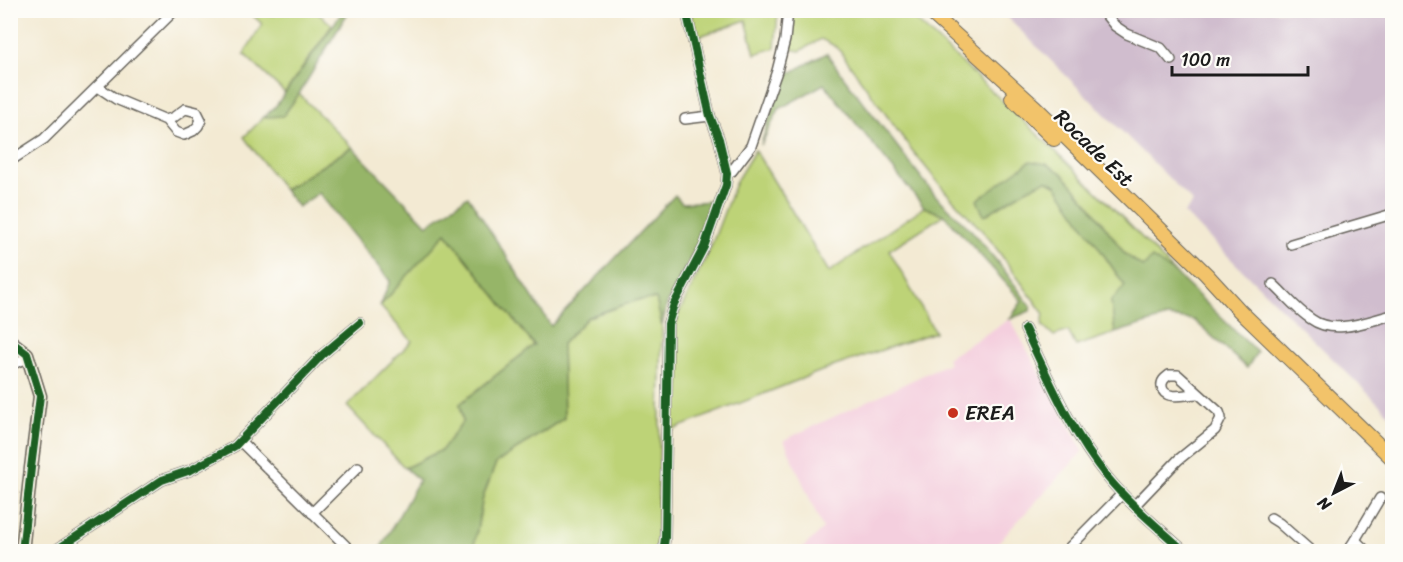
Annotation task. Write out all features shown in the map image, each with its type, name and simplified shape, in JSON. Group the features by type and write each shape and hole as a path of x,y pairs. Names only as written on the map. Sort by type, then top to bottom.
{"main road":[{"name":"Rocade Est","path":"923,10 1200,279 1240,311"},
{"name":"Rocade Est","path":"928,10 1053,124 1392,459"}],"street":[{"path":"10,161 44,139 175,10"},
{"path":"663,552 668,324 674,304 704,247 726,185 727,173 719,139 710,116 686,10"},
{"path":"727,173 732,171 751,146 777,71 785,40 788,10"},
{"path":"1102,10 1115,26 1127,34 1161,48 1171,60"},
{"path":"98,87 116,99 166,120"},
{"path":"685,119 710,116"},
{"path":"1291,244 1392,214"},
{"path":"1273,284 1312,320 1325,325 1340,328 1392,315"},
{"path":"53,552 162,480 191,470 235,446 322,355 360,323"},
{"path":"1024,329 1073,428 1107,477 1122,494 1185,552"},
{"path":"10,341 27,354 40,396 22,552"},
{"path":"10,365 28,358"},
{"path":"1135,505 1178,460 1215,430 1219,424 1221,418 1219,412 1197,394"},
{"path":"240,441 350,550"},
{"path":"312,513 358,467"},
{"path":"1065,552 1122,494"},
{"path":"1347,552 1380,498"},
{"path":"1270,518 1312,552"},
{"path":"1355,540 1367,552"}],"shaded area":[{"path":"1001,11 1392,11 1392,417 1184,213 1193,202"},
{"name":"EREA","path":"1010,319 1083,451 990,551 798,552 823,529 784,440 949,363 947,358"}],"green space":[{"path":"762,10 778,13 775,48 755,54 746,20 697,37 690,11"},
{"path":"248,11 267,11 272,15 280,11 316,11 332,25 285,93 244,54 262,24"},
{"path":"343,11 349,11 299,94 283,116 264,117 275,107"},
{"path":"794,11 906,11 1077,173 1176,274 1152,259 1143,267 1125,254 1088,203 1047,164 984,216 1046,180 1057,186 1125,286 1111,301 1115,333 1076,346 1068,331 1054,336 1042,325 1044,314 988,237 945,191 911,149 837,47 821,39 800,51 789,49"},
{"path":"827,53 934,194 972,231 1004,270 1031,307 1030,311 1010,319 1022,301 944,215 924,207 824,84 779,109 761,145 784,69 792,72"},
{"path":"299,94 352,147 284,190 244,137 264,117 283,116"},
{"path":"352,147 427,225 468,196 551,326 675,195 682,203 713,201 703,233 667,304 662,326 656,299 638,300 588,317 562,344 564,418 496,463 483,497 473,551 379,551 419,480 405,468 442,450 463,421 460,404 534,345 446,233 380,306 390,281 319,193 298,207 284,190"},
{"path":"755,150 829,272 924,207 944,215 889,250 935,332 829,368 672,430 672,353 677,317 710,249 736,181"},
{"path":"1030,161 1047,164 1062,173 1088,203 1125,254 1143,267 1152,258 1176,274 1257,352 1247,368 1194,320 1167,317 1115,333 1111,301 1125,286 1056,185 1046,180 984,216 977,200"},
{"path":"445,232 534,345 460,404 463,421 442,450 405,468 347,406 412,341 380,306"},
{"path":"656,298 662,326 657,548 655,551 473,552 483,497 496,463 564,418 562,344 588,317 638,300"}],"cycle path":[{"path":"663,552 668,324 674,304 704,247 726,185 727,173 719,139 710,116 686,10"},
{"path":"53,552 162,480 191,470 235,446 322,355 360,323"},
{"path":"1025,329 1062,406 1095,461 1126,498 1185,552"},
{"path":"10,341 27,354 40,396 22,552"}],"place":[{"name":"EREA","path":"953,413"}]}
